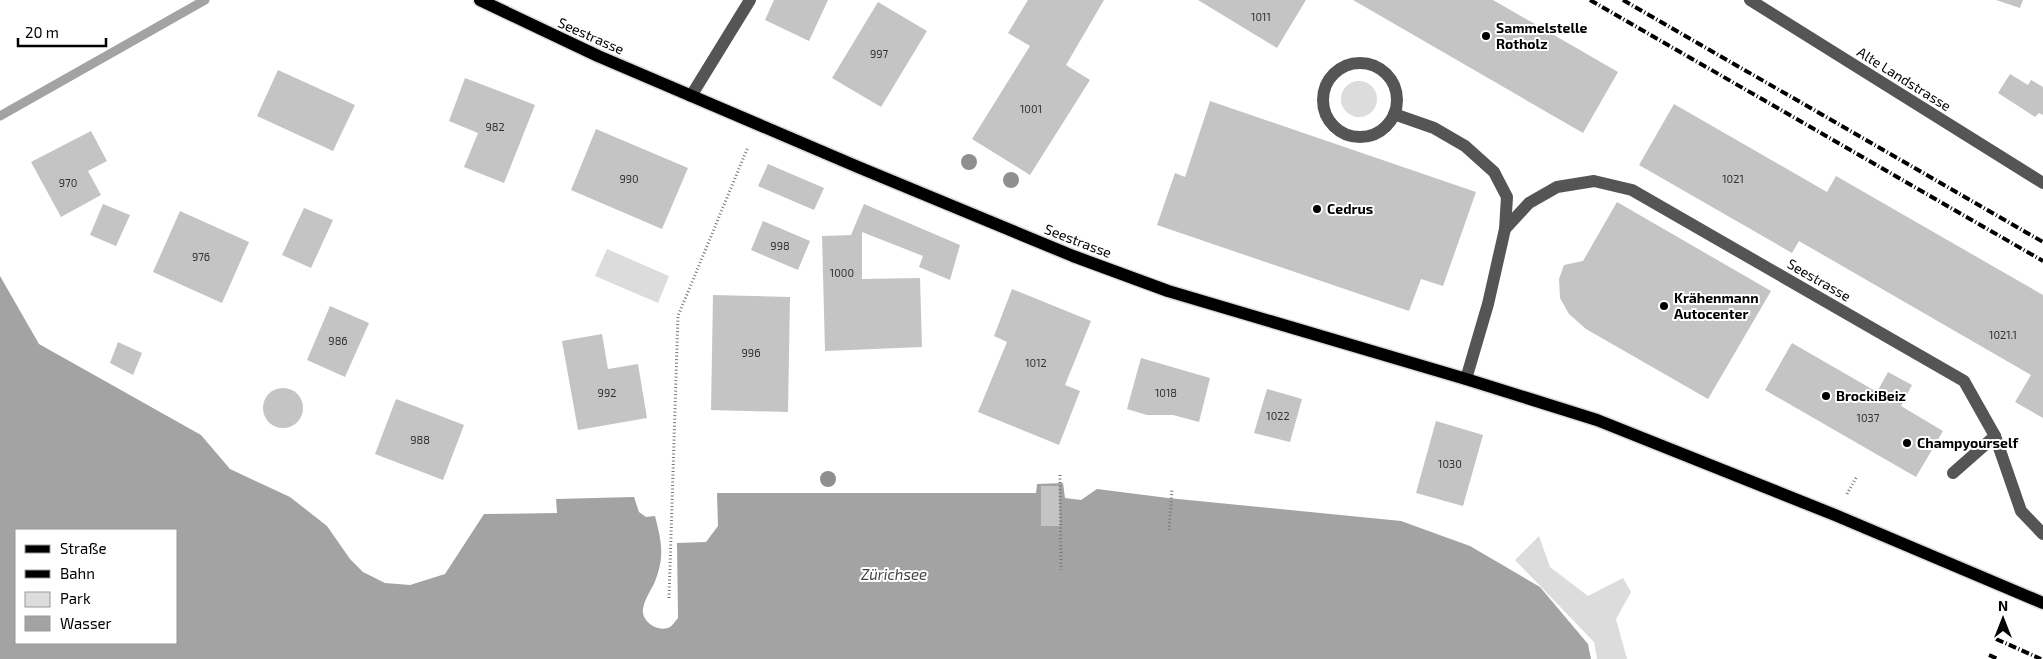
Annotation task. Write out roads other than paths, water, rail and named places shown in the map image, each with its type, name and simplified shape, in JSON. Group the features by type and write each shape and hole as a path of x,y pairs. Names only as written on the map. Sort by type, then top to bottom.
{"main road":[{"name":"Seestrasse","path":"480,0 539,30 1011,231 1168,291 1466,378 1597,420 1836,515 2043,603"}],"street":[{"path":"691,96 750,0"},
{"name":"Alte Landstrasse","path":"1750,0 2043,183"},
{"path":"1351,64 1372,65 1380,68 1393,82 1396,93 1394,114 1380,131 1358,136 1347,134 1337,128 1327,115 1323,98 1326,87 1340,68 1351,64"},
{"name":"Seestrasse","path":"1394,114 1442,132 1465,146 1494,172 1507,197 1505,229 1488,304 1466,378"},
{"name":"Seestrasse","path":"1505,229 1529,203 1557,187 1594,181 1632,190 1964,381 1995,436 2021,510 2043,534"},
{"path":"1953,472 1995,436"}],"water":[{"name":"Zürichsee","path":"0,276 39,344 201,435 230,469 290,497 327,526 350,559 363,572 385,583 410,585 445,574 484,514 557,513 556,499 634,497 639,512 646,517 655,516 661,543 660,566 654,584 647,596 643,614 648,622 661,629 671,626 678,618 677,543 706,542 718,526 717,493 1036,493 1037,484 1063,483 1065,498 1081,500 1097,489 1168,498 1401,521 1470,546 1540,587 1588,644 1591,659 0,659"}],"waterway":[{"path":"0,116 205,0"}],"railway":[{"path":"1590,0 2043,261"},
{"path":"1623,0 2043,242"},
{"path":"1996,639 2041,659"},
{"path":"1989,655 1998,659"}],"place":[{"name":"Sammelstelle Rotholz","path":"1486,36"},
{"name":"Cedrus","path":"1317,209"},
{"name":"Krähenmann Autocenter","path":"1664,306"},
{"name":"BrockiBeiz","path":"1826,396"},
{"name":"Champyourself","path":"1907,443"}]}
